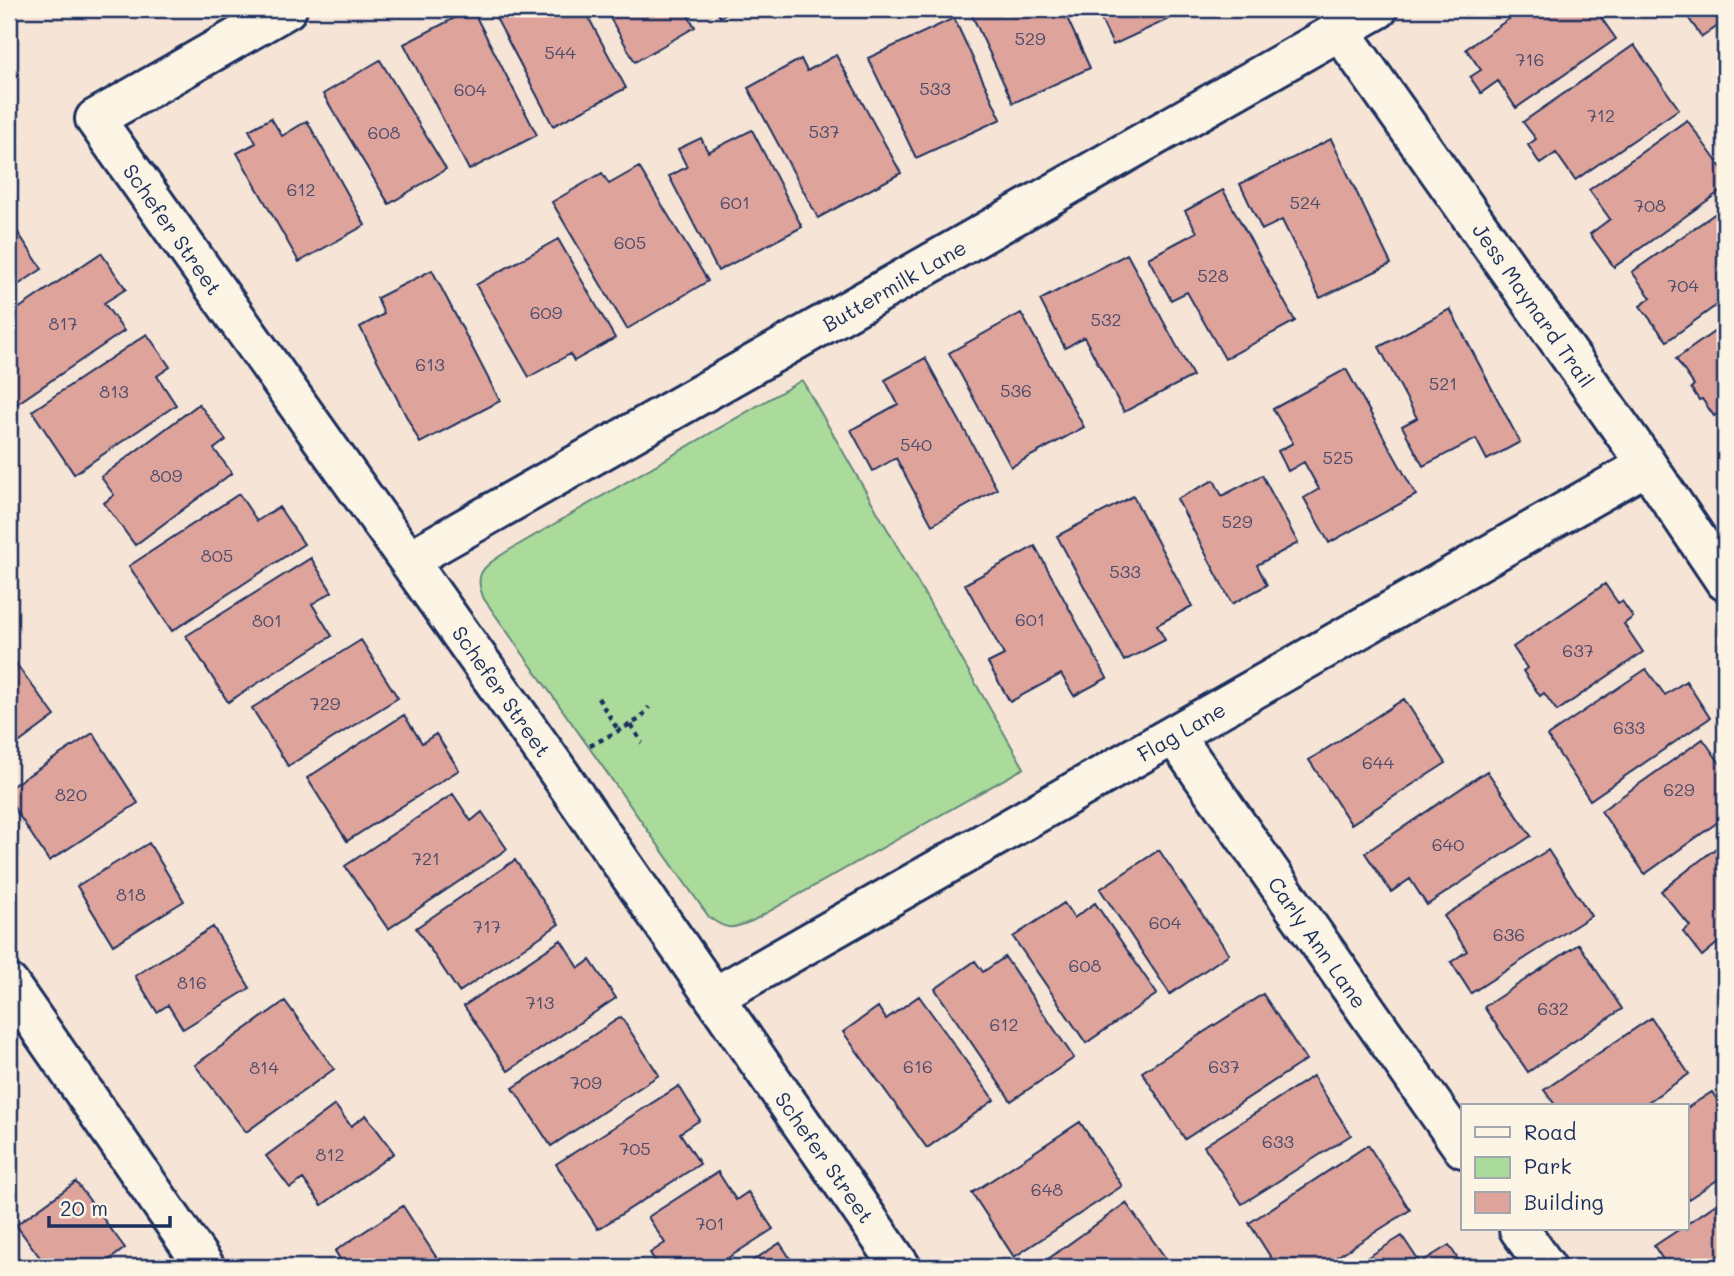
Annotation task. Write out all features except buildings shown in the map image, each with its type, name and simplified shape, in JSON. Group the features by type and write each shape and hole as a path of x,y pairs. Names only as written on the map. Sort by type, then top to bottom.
{"street":[{"name":"Schefer Street","path":"287,9 95,119 410,561 901,1267"},
{"name":"Buttermilk Lane","path":"410,561 1378,9"},
{"name":"Jess Maynard Trail","path":"1340,30 1647,465 1725,581"},
{"name":"Flag Lane","path":"714,997 1647,465"},
{"name":"Carly Ann Lane","path":"1174,735 1461,1145"},
{"path":"9,984 205,1267"},
{"path":"1520,1230 1546,1267"}],"path":[{"path":"598,698 618,730"},
{"path":"583,750 640,719 649,707"},
{"path":"631,724 642,743"}],"green space":[{"path":"802,380 1024,768 752,921 730,927 720,925 709,917 484,599 479,582 487,566 506,552"}]}
